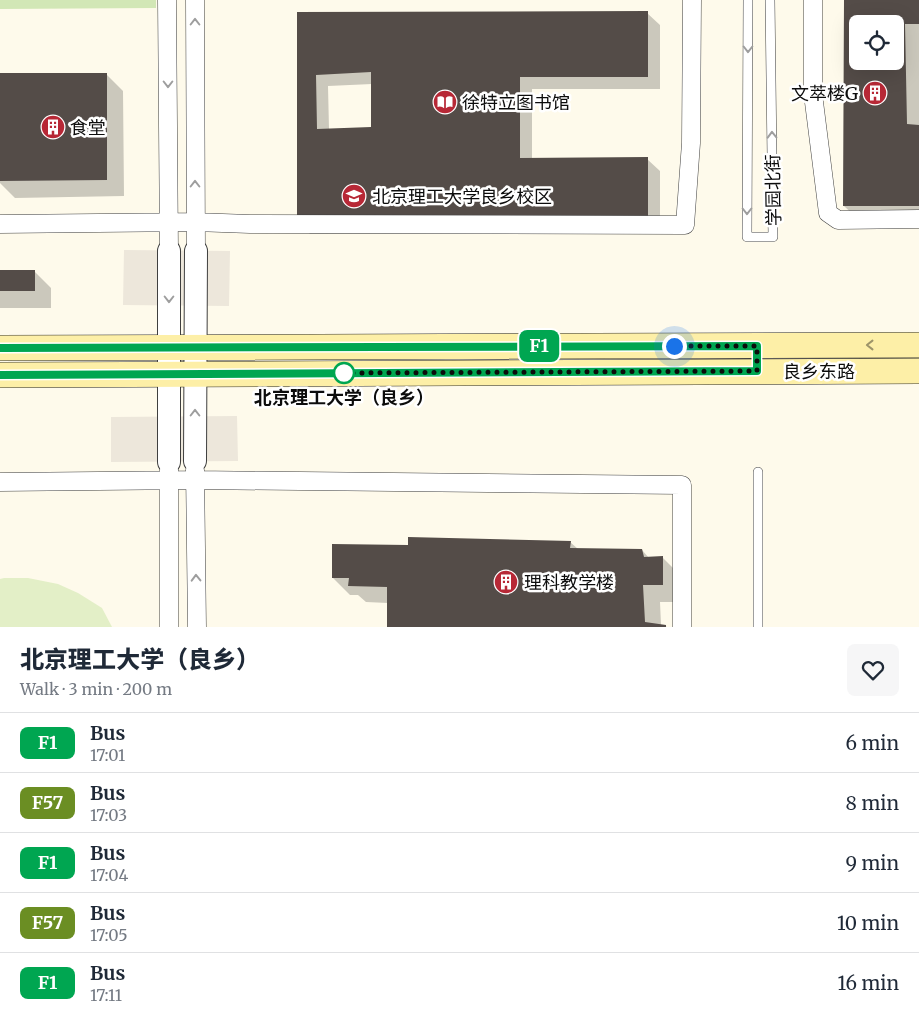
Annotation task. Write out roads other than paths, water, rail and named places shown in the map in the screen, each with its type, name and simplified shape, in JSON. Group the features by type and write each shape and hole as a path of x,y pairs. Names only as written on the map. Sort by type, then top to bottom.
{"main road":[{"name":"良乡东路","path":"0,348 919,345"},
{"path":"757,346 757,371"},
{"name":"良乡东路","path":"0,375 919,371"}],"street":[{"path":"167,0 169,627"},
{"path":"195,0 195,471 197,627"},
{"path":"0,224 195,222 250,224 685,225 691,143 692,0"},
{"path":"813,0 813,94 828,212 838,220 919,219"},
{"path":"0,482 195,471 682,485 682,627"}],"lane":[{"name":"学园北街","path":"748,0 747,237 773,237 770,0"},
{"path":"758,472 758,627"}],"place":[{"name":"文萃楼G","path":"875,93"},
{"name":"徐特立图书馆","path":"445,102"},
{"name":"食堂","path":"53,127"},
{"name":"北京理工大学良乡校区","path":"354,196"},
{"name":"北京理工大学（良乡）","path":"344,373"},
{"name":"理科教学楼","path":"506,582"}]}
